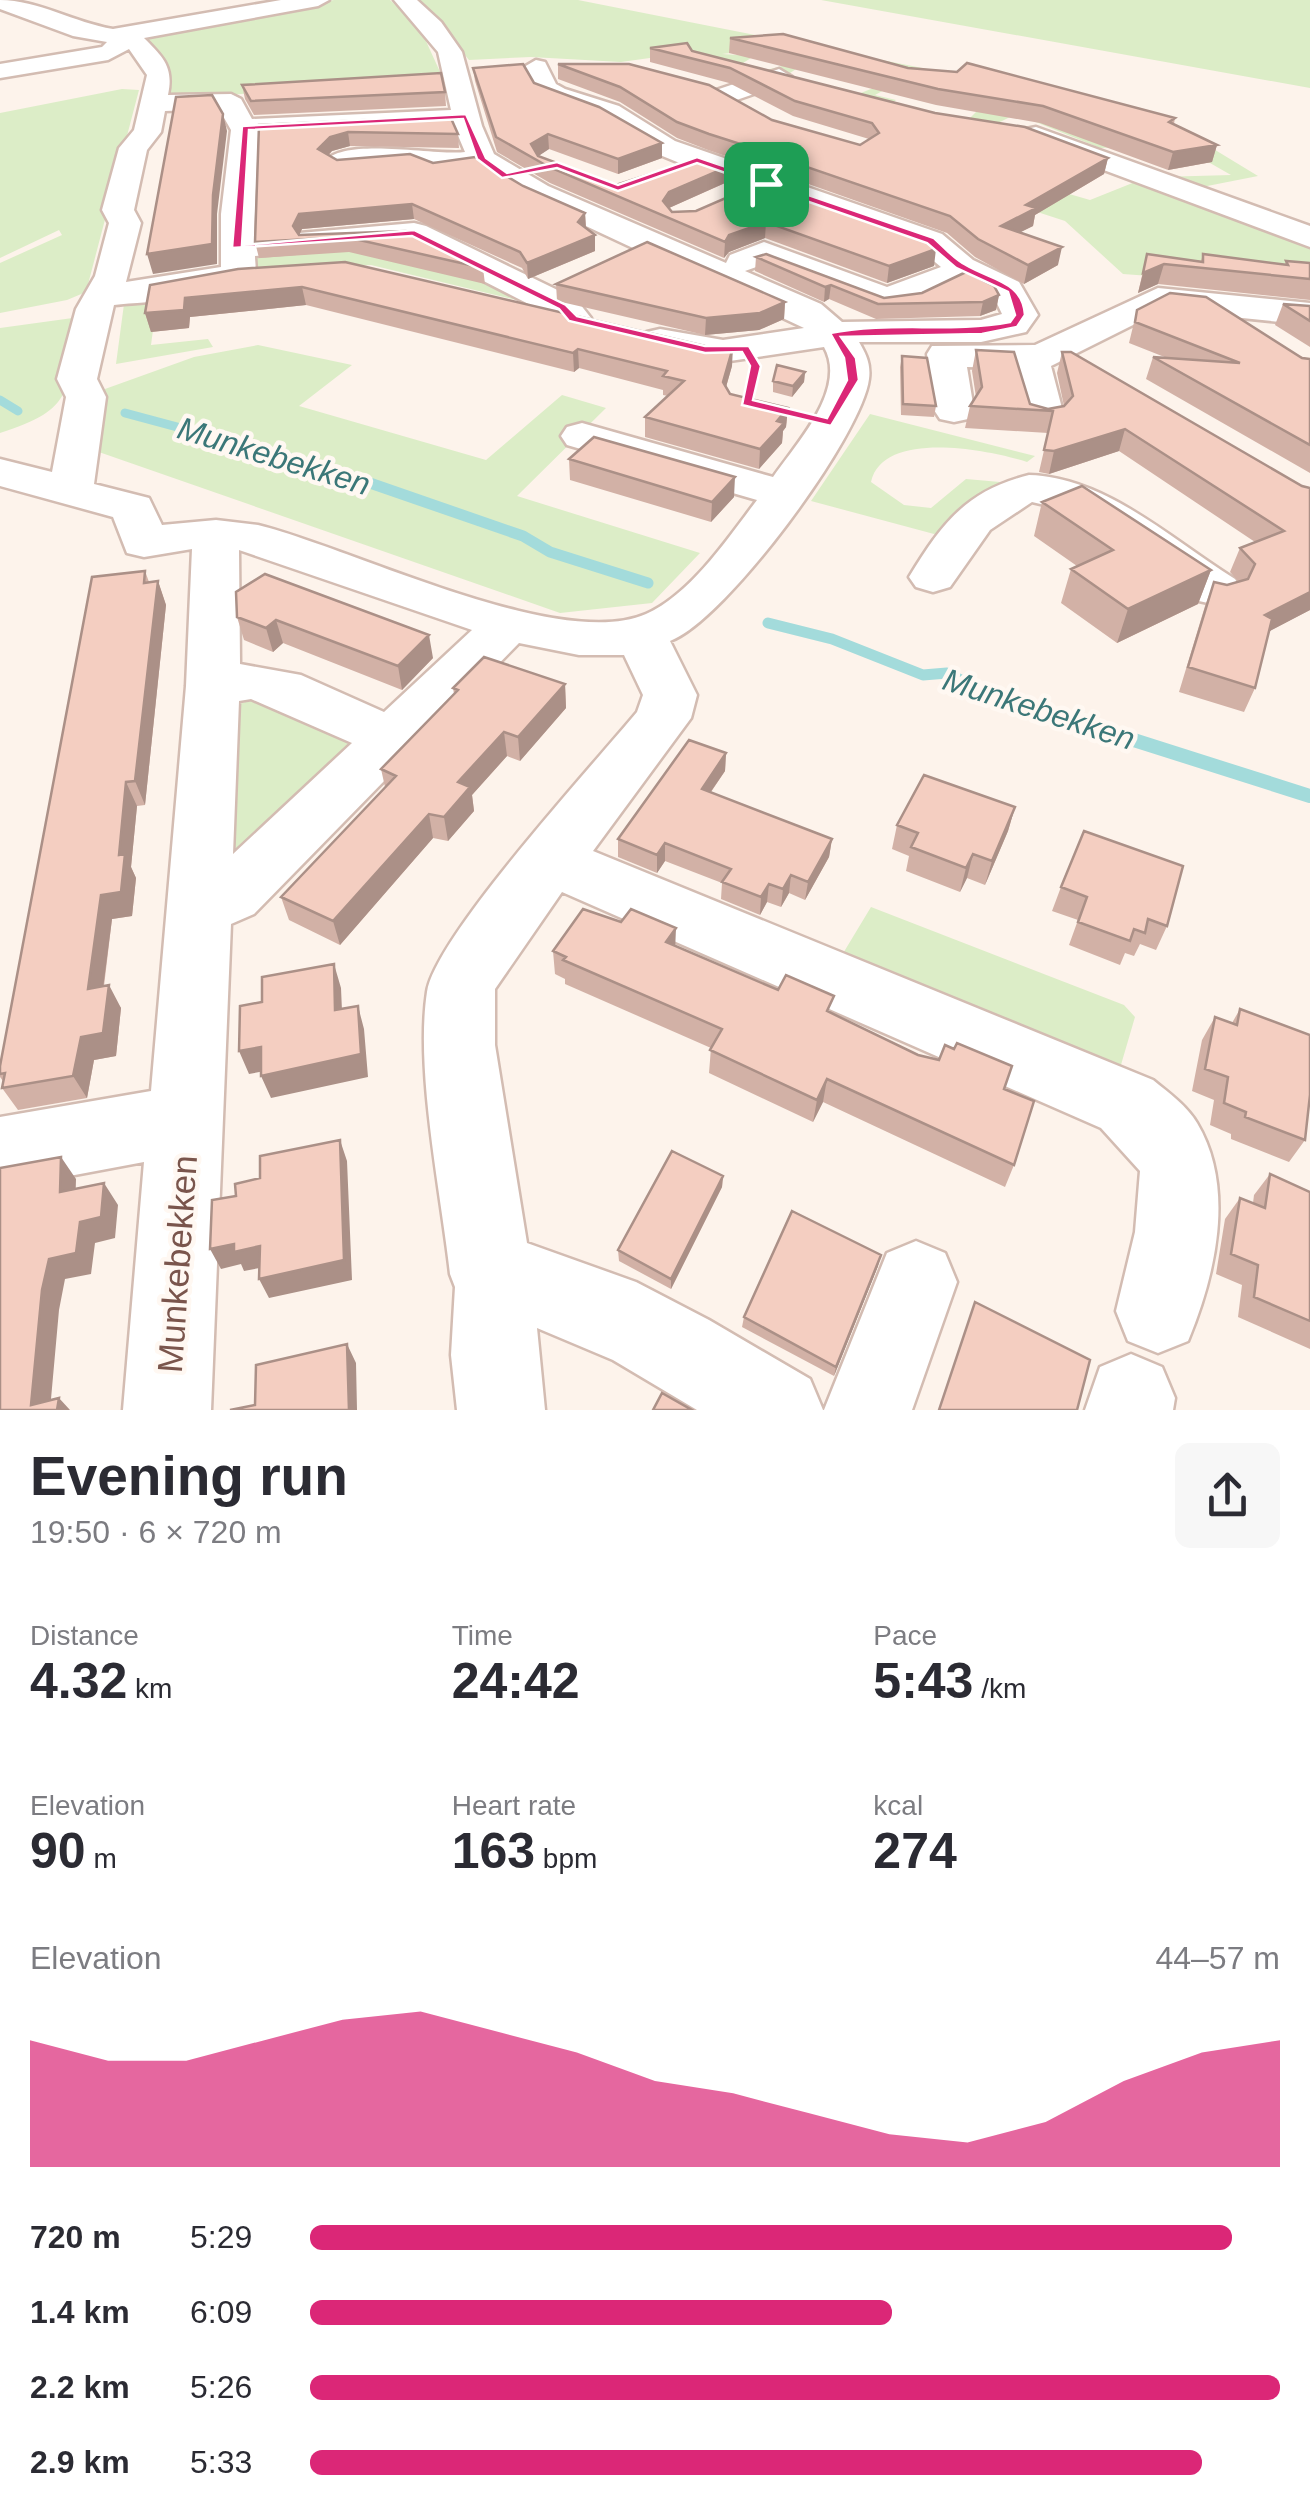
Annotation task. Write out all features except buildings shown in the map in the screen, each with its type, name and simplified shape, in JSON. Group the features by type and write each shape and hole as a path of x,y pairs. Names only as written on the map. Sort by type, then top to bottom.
{"street":[{"path":"0,2 82,31 120,35 318,0"},
{"path":"0,472 133,508 144,543 181,535 258,538 508,624 551,634 642,636 678,616 776,519 813,418 853,380 840,344 808,312 722,271 602,243 442,83 444,40 406,0"},
{"path":"0,71 108,52 120,46 120,35"},
{"path":"71,489 86,397 77,380 99,296 117,262 126,223 118,210 133,148 147,132 158,69 120,35"},
{"path":"726,64 786,86 714,92 754,115"},
{"path":"538,66 544,88 610,112 665,146 930,240 964,269 1011,290 1020,309 1054,350 1043,416"},
{"path":"153,104 222,100 232,105 232,114 245,128 238,260"},
{"path":"532,110 569,100"},
{"path":"245,128 474,118"},
{"path":"1014,130 1084,150 1310,237"},
{"path":"661,174 697,160"},
{"path":"339,174 418,179 431,175 434,165 521,162"},
{"path":"725,200 798,168"},
{"path":"722,271 853,213"},
{"path":"99,296 208,283 238,260 414,233 524,276 601,325"},
{"path":"764,252 883,298 905,296 964,269"},
{"path":"238,260 380,270"},
{"path":"524,276 574,278"},
{"path":"437,284 705,350 747,368 840,344 865,330 982,330 1054,350"},
{"path":"840,344 946,354 1054,350 1145,302 1175,298 1310,314"},
{"path":"1210,303 1268,343"},
{"path":"946,354 954,410"},
{"path":"582,436 776,519"},
{"path":"933,577 954,539 985,508 1005,495 1038,488 1074,496 1217,590"},
{"name":"Munkebekken","path":"167,1410 213,686 216,534"},
{"path":"198,910 231,896 508,624"},
{"path":"642,636 670,695 663,718 484,946 461,988 459,1045 492,1274 541,1283 671,1347 767,1407"},
{"path":"213,686 251,681 282,688 389,737"},
{"path":"550,860 1127,1104 1155,1129 1175,1157 1180,1188 1158,1311"},
{"name":"Munkebekken","path":"0,1153 186,1119"},
{"path":"498,1278 494,1356 501,1410"},
{"path":"868,1410 916,1282"}],"green space":[{"path":"334,0 390,0 420,28 441,74 161,102 140,39 144,35"},
{"path":"420,0 578,0 1008,85 1207,145 1258,176 1192,189 1159,177 1231,175 1210,163 1118,147 1100,148 1016,114 998,123 970,118 978,110 901,81 875,95 896,100 891,104 856,95 888,82 802,65 787,75 762,71 810,59 757,50 722,54 754,56 740,65 693,52 621,62 531,57 469,60"},
{"path":"821,0 1310,0 1310,88"},
{"path":"122,89 139,90 86,292 67,300 0,313 0,263 62,235 59,230 0,258 0,113"},
{"path":"853,152 1045,187 1090,200 1145,178 1310,242 1310,270 1218,281 1123,274 1065,221"},
{"path":"405,232 533,304 371,265 246,271 248,245"},
{"path":"157,300 151,345 208,339 213,347 116,364 124,304"},
{"path":"80,317 69,379 56,405 25,424 0,433 0,328"},
{"path":"258,345 352,365 299,406 486,460 562,395 606,408 517,496 700,553 652,603 560,613 96,451 105,389 194,357"},
{"path":"870,414 1035,456 1027,462 964,449 916,449 895,455 880,465 871,482 904,505 931,508 966,479 1000,482 950,531 934,534 811,501"},
{"path":"262,696 366,734 234,865 221,723 231,707"},
{"path":"871,907 1124,1005 1135,1017 1118,1075 839,960"}],"waterway":[{"name":"Munkebekken","path":"0,400 18,411"},
{"name":"Munkebekken","path":"125,413 323,466"},
{"name":"Munkebekken","path":"315,464 523,536 550,552 648,583"},
{"name":"Munkebekken","path":"768,623 832,639 923,675 947,673 986,693 1041,711"},
{"name":"Munkebekken","path":"1033,708 1310,796"}],"route":[{"path":"388,117 466,117 474,148 492,168 506,176 557,165 618,188 697,160 766,184 930,240 959,266 1011,290 1019,301 1020,315 1013,324 982,330 865,330 834,335 850,358 853,380 831,422 746,402 756,366 746,348 705,350 573,318 562,307 501,274 414,233 237,248 245,128 388,117"}]}
